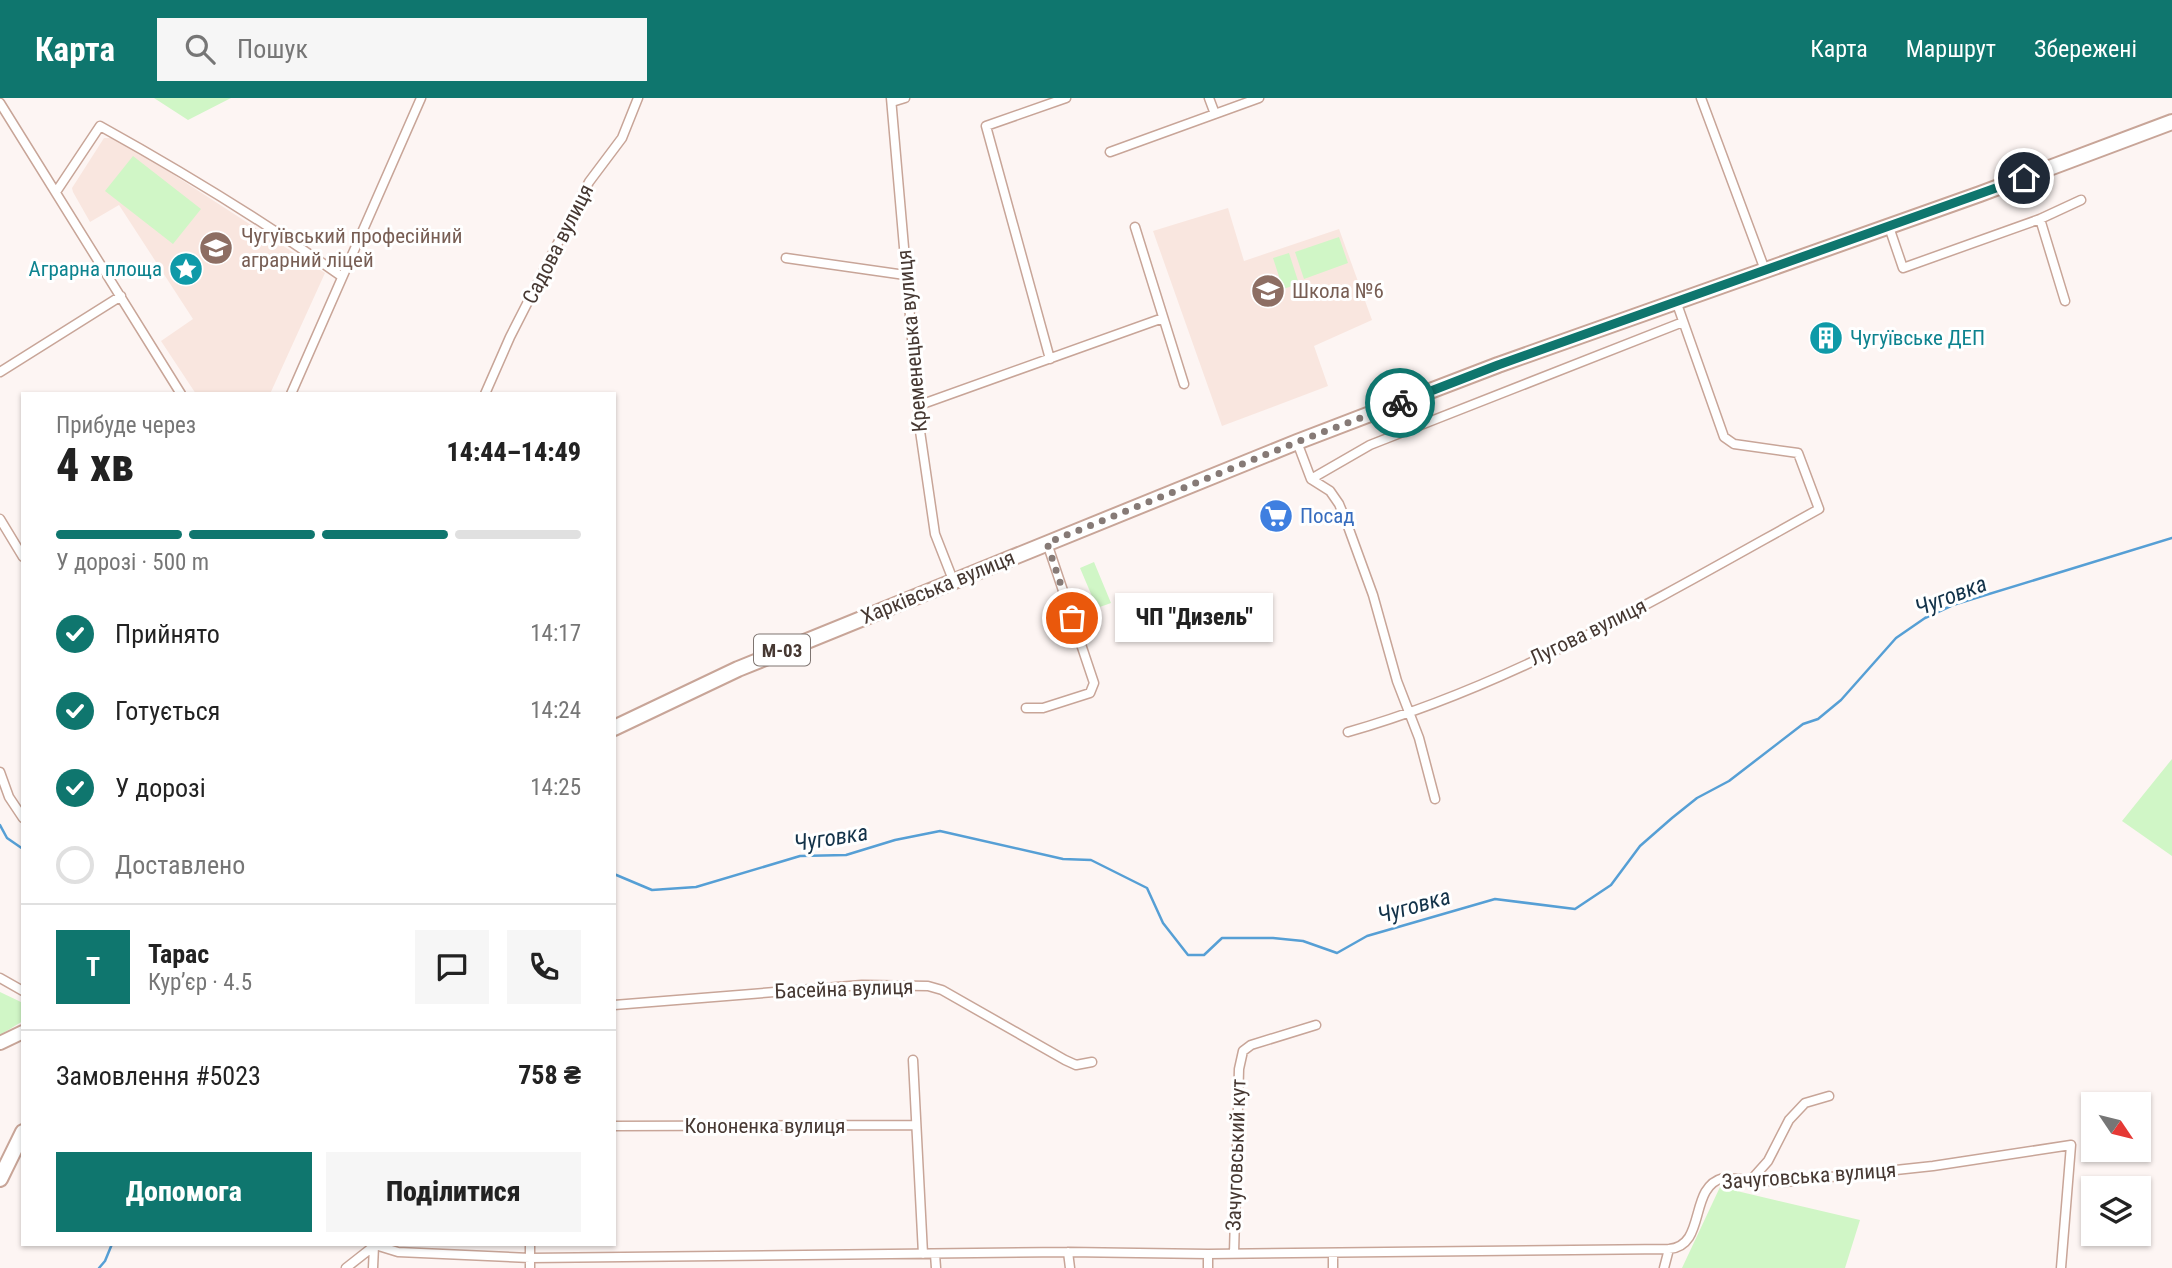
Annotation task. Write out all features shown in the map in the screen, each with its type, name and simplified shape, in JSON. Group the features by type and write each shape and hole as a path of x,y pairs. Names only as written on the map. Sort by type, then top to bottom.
{"highway":[{"name":"Харківська вулиця","path":"616,727 738,669 1297,442 1676,301 1889,227 2172,122"},
{"path":"0,1179 21,1136"}],"main road":[{"path":"0,1043 21,1036"}],"street":[{"path":"292,392 421,98"},
{"name":"Садова вулиця","path":"486,392 510,337 589,182 622,138 638,98"},
{"path":"892,100 905,98"},
{"path":"1050,359 986,126 1066,98"},
{"path":"1209,98 1215,114"},
{"path":"1110,152 1259,98"},
{"path":"1701,98 1765,270"},
{"name":"Кременецька вулиця","path":"892,100 917,406 935,534 953,580"},
{"path":"0,103 180,392"},
{"path":"56,191 100,125 200,183 341,276"},
{"path":"1889,227 1903,268 2040,219 2081,200"},
{"path":"2040,219 2065,301"},
{"path":"1135,227 1184,384"},
{"path":"786,258 905,275"},
{"path":"0,372 121,296"},
{"path":"1311,479 1370,445 1683,322 1676,301"},
{"path":"917,406 1163,318"},
{"name":"Лугова вулиця","path":"1348,732 1449,699 1564,645 1690,581 1819,509 1798,453 1734,444 1724,437 1683,322"},
{"path":"1297,442 1311,479 1330,491 1346,521 1373,595 1408,712 1419,738 1435,799"},
{"path":"0,519 21,553"},
{"path":"1026,708 1044,708 1090,693 1094,683 1047,543"},
{"path":"0,772 9,797 21,815"},
{"path":"0,978 21,989"},
{"name":"Басейна вулиця","path":"616,1004 862,985 928,986 942,990 1065,1060 1076,1065 1092,1062"},
{"name":"Зачуговський кут","path":"1234,1253 1238,1069 1243,1051 1251,1045 1316,1025"},
{"path":"913,1060 923,1254"},
{"path":"1751,1180 1768,1161 1789,1120 1805,1103 1829,1096"},
{"name":"Кононенка вулиця","path":"616,1126 916,1125"},
{"name":"Зачуговська вулиця","path":"1669,1249 1679,1248 1689,1239 1704,1195 1715,1180 1723,1178 1784,1182 1906,1169 2071,1145 2061,1268"},
{"path":"346,1268 372,1246"},
{"path":"373,1246 373,1268"},
{"path":"377,1246 398,1252 530,1258 1669,1249 1664,1268"},
{"path":"530,1246 530,1268"},
{"path":"1068,1252 1070,1268"},
{"path":"1333,1253 1333,1268"},
{"path":"935,1254 936,1268"},
{"path":"1208,1254 1208,1268"}],"shaded area":[{"name":"Чугуївський професійний аграрний ліцей","path":"104,138 114,138 325,273 271,392 195,392 161,341 193,319 119,205 90,222 72,188"},
{"name":"Школа №6","path":"1228,208 1244,261 1339,229 1372,320 1314,346 1328,386 1222,426 1153,231"}],"green space":[{"path":"154,98 231,98 188,120"},
{"path":"133,156 201,209 173,244 105,191"},
{"path":"1339,237 1348,263 1304,279 1295,252"},
{"path":"1289,253 1299,284 1283,289 1273,258"},
{"path":"1094,562 1111,603 1097,608 1080,568"},
{"path":"2172,759 2172,856 2122,821"},
{"path":"0,992 21,1002 21,1022 0,1035"},
{"path":"1720,1187 1860,1220 1845,1268 1682,1268"}],"waterway":[{"name":"Чуговка","path":"616,875 652,890 696,887 800,856 846,855 895,840 940,831 1063,859 1091,860 1147,888 1163,923 1188,955 1204,955 1222,938 1303,941 1337,953 1367,936 1495,899 1575,909 1611,885 1640,846 1697,798 1729,781 1803,724 1818,719 1841,700 1896,638 1925,618 1953,605 2172,538"},
{"path":"0,825 7,838 21,848"},
{"name":"Чуговка","path":"99,1268 111,1246"}],"way so far":[{"path":"1072,618 1047,543 1400,403"}],"place":[{"name":"Чугуївський професійний аграрний ліцей","path":"216,248"},
{"name":"Аграрна площа","path":"186,269"},
{"name":"Школа №6","path":"1268,291"},
{"name":"Чугуївське ДЕП","path":"1826,338"},
{"name":"Посад","path":"1276,516"},
{"name":"ЧП \"Дизель\"","path":"1072,618"}],"route":[{"path":"1400,403 1498,365 2024,178"}]}
